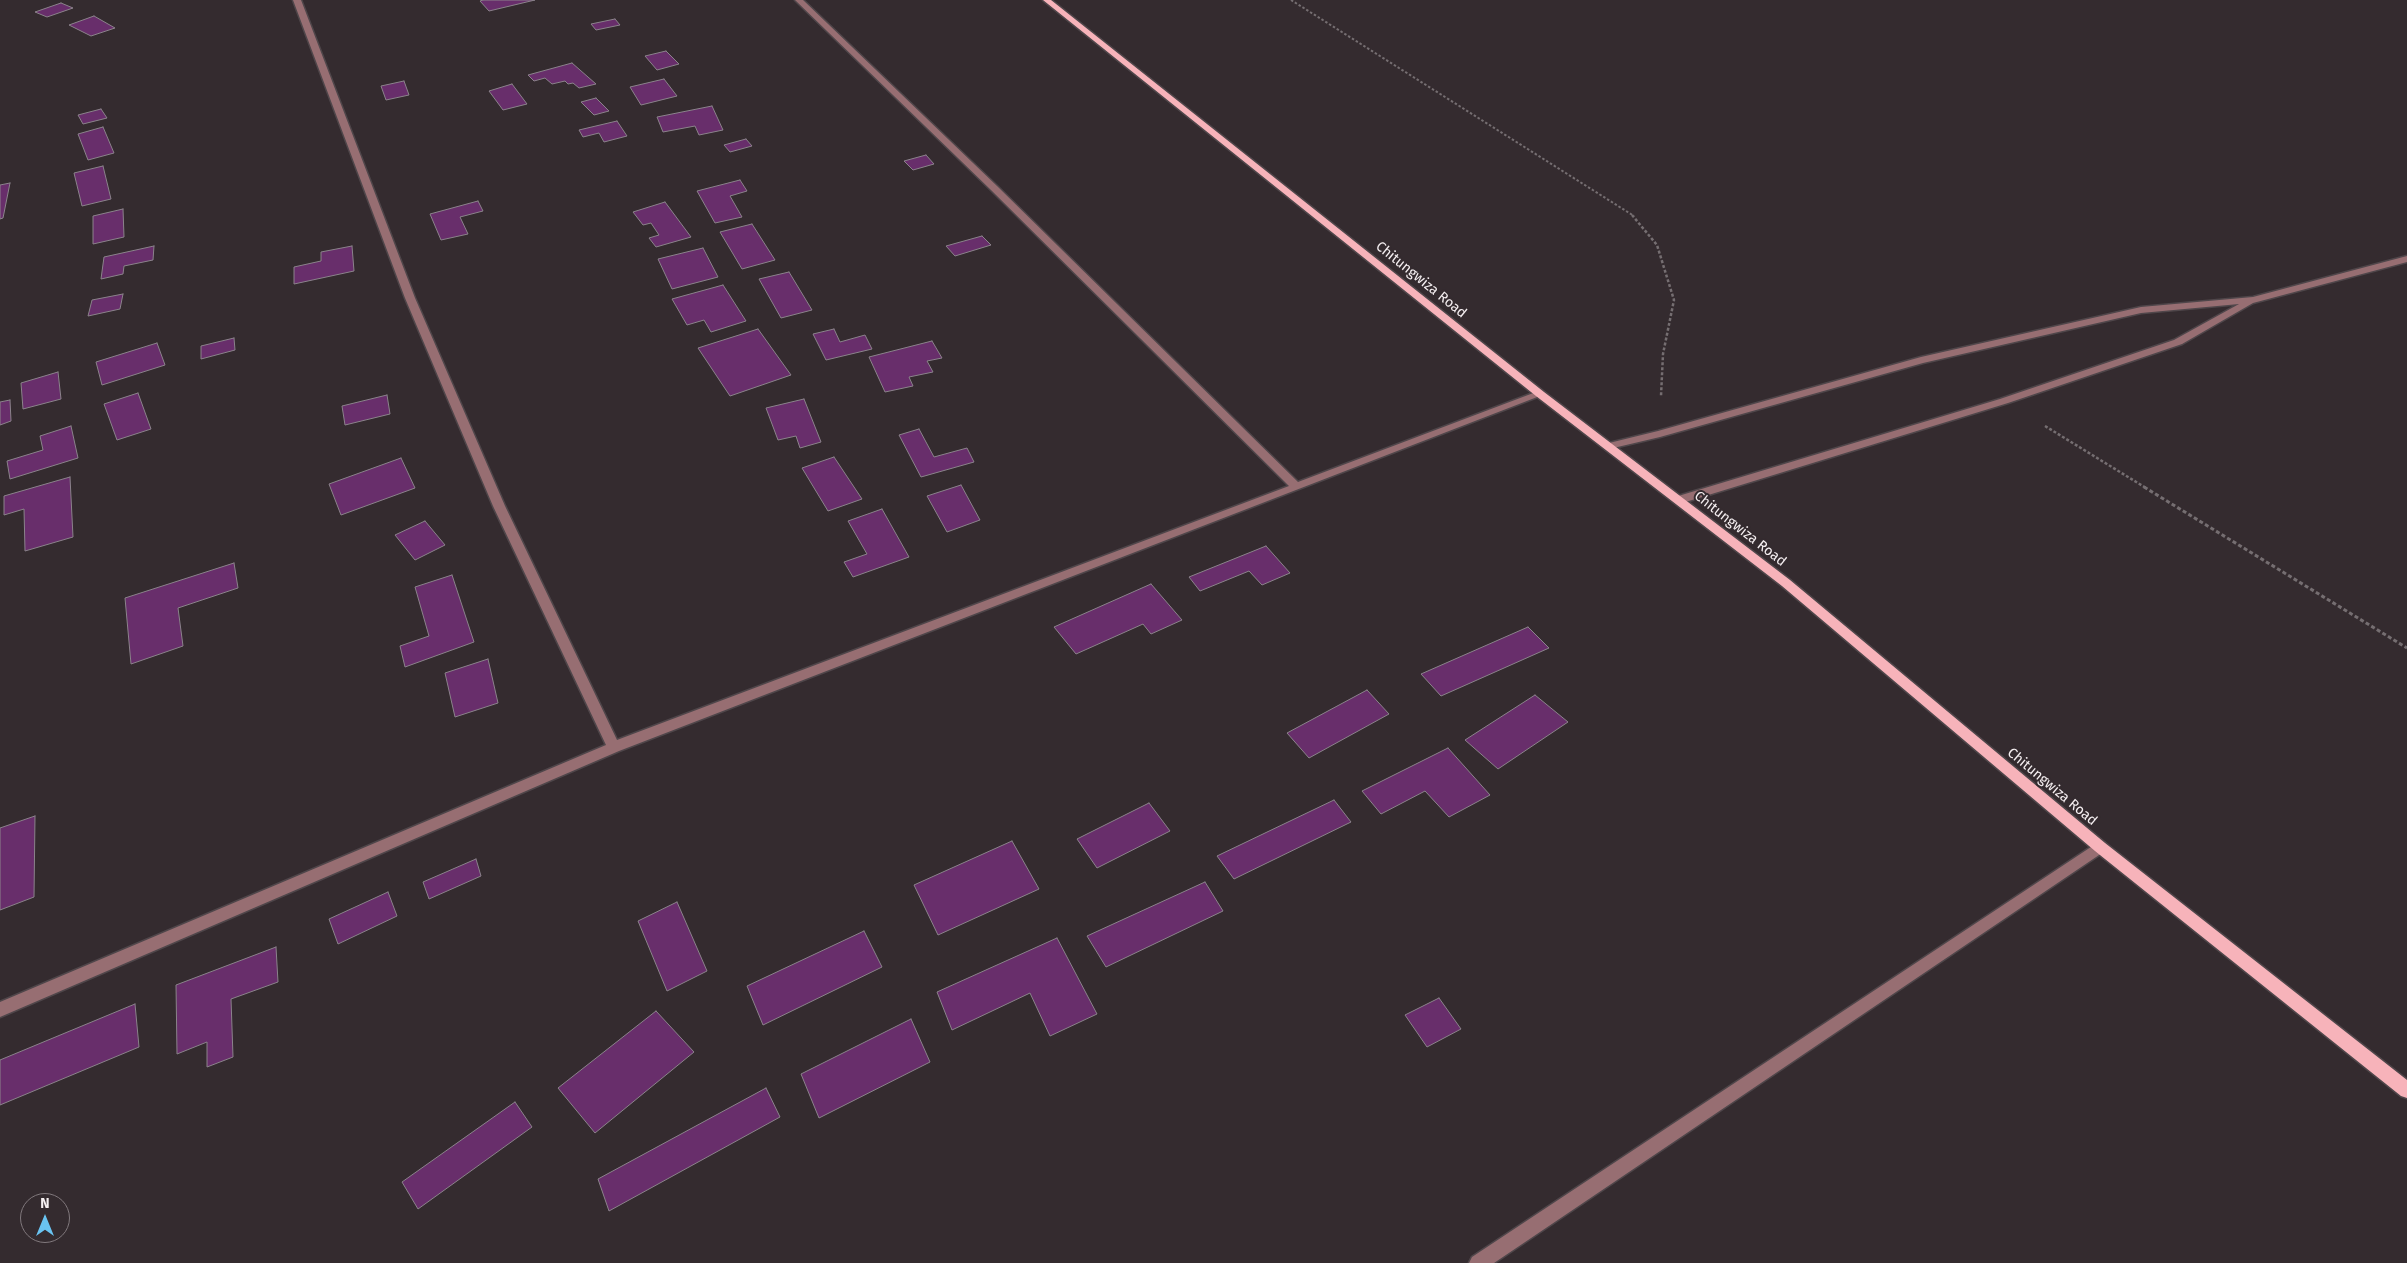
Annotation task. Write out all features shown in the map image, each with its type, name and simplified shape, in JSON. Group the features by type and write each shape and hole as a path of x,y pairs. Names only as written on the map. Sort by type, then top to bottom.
{"main road":[{"name":"Chitungwiza Road","path":"1048,0 1540,394 1786,583 2100,847 2407,1090"}],"street":[{"path":"297,0 418,316 499,506 614,747"},
{"path":"799,0 994,188 1297,487"},
{"path":"1610,446 1660,434 1921,360 2141,310 2253,300 2407,258"},
{"path":"1679,500 2004,401 2178,342 2253,300"},
{"path":"0,1010 614,747 1540,394"},
{"path":"1478,1263 2100,847"}],"path":[{"path":"1291,0 1634,217 1657,246 1674,300 1663,354 1660,434"},
{"path":"2004,401 2407,648"}],"building":[{"path":"535,0 489,11 480,1"},
{"path":"61,3 73,8 47,17 35,12"},
{"path":"94,16 115,28 91,36 69,25"},
{"path":"615,19 620,25 596,30 591,24"},
{"path":"666,51 679,64 657,70 645,56"},
{"path":"572,63 596,84 579,88 573,83 568,84 565,81 552,84 545,78 534,81 528,75"},
{"path":"664,79 677,96 641,105 630,87"},
{"path":"404,81 409,95 386,100 381,86"},
{"path":"512,84 527,104 503,110 489,91"},
{"path":"596,98 609,111 594,115 581,102"},
{"path":"712,106 723,130 699,135 695,126 663,132 657,117"},
{"path":"101,109 107,118 83,124 78,115"},
{"path":"617,121 627,136 604,142 599,133 583,137 579,130"},
{"path":"103,127 114,153 88,160 78,134"},
{"path":"746,139 752,146 730,152 724,145"},
{"path":"926,155 934,164 913,170 904,161"},
{"path":"103,166 111,199 82,206 74,173"},
{"path":"740,180 747,191 730,196 742,217 715,223 697,191"},
{"path":"10,183 3,218 0,219 0,185"},
{"path":"478,201 483,211 460,217 468,234 441,240 430,214"},
{"path":"665,202 691,237 656,247 649,238 659,235 651,223 643,225 633,212"},
{"path":"123,209 124,237 93,244 93,216"},
{"path":"752,224 775,260 742,269 720,232"},
{"path":"982,236 991,245 955,256 946,246"},
{"path":"154,246 153,260 124,266 123,274 101,279 104,257"},
{"path":"352,246 354,271 294,284 294,267 321,261 321,252"},
{"path":"703,248 718,277 672,289 658,259"},
{"path":"789,272 812,310 781,318 759,279"},
{"path":"723,285 746,321 711,332 704,320 687,325 672,299"},
{"path":"123,294 120,309 88,316 92,300"},
{"path":"758,329 791,375 730,396 698,348"},
{"path":"834,329 840,342 865,335 872,349 826,360 813,334"},
{"path":"234,338 235,350 201,359 201,346"},
{"path":"932,341 942,358 927,361 933,372 909,377 913,386 885,392 869,357"},
{"path":"157,343 165,365 102,385 96,362"},
{"path":"58,372 61,399 23,409 21,383"},
{"path":"138,393 151,429 117,440 104,404"},
{"path":"387,395 390,414 345,425 342,406"},
{"path":"804,399 821,442 800,448 796,436 778,440 766,408"},
{"path":"10,400 11,421 0,425 0,402"},
{"path":"71,426 78,458 10,479 7,461 43,450 40,436"},
{"path":"919,429 934,457 967,448 974,462 921,477 899,435"},
{"path":"834,457 862,499 828,511 802,468"},
{"path":"401,458 415,488 341,515 329,484"},
{"path":"70,477 73,537 25,551 24,509 4,515 4,496"},
{"path":"961,485 980,520 947,532 927,496"},
{"path":"882,509 909,557 853,577 844,562 867,554 848,521"},
{"path":"425,521 445,545 415,560 395,535"},
{"path":"1266,546 1290,573 1262,585 1249,571 1200,591 1189,577"},
{"path":"234,563 238,588 178,608 183,646 131,664 125,598"},
{"path":"452,575 474,642 405,667 400,646 429,636 415,587"},
{"path":"1151,584 1182,620 1151,634 1143,624 1076,654 1054,627"},
{"path":"1528,627 1549,648 1441,696 1421,674"},
{"path":"488,659 498,703 455,717 445,673"},
{"path":"1367,690 1389,714 1309,758 1287,733"},
{"path":"1535,695 1568,722 1498,769 1465,740"},
{"path":"1448,748 1490,795 1449,817 1425,791 1381,814 1362,791"},
{"path":"1334,800 1351,822 1234,879 1217,856"},
{"path":"1149,803 1170,831 1097,868 1077,839"},
{"path":"35,816 34,897 0,910 0,828"},
{"path":"1012,841 1039,889 938,935 914,885"},
{"path":"476,859 481,876 429,899 423,882"},
{"path":"1205,882 1223,911 1106,967 1087,936"},
{"path":"388,892 397,916 338,944 329,919"},
{"path":"677,902 707,971 667,991 638,921"},
{"path":"864,931 882,967 763,1025 747,986"},
{"path":"1057,938 1097,1014 1050,1036 1030,993 952,1030 937,992"},
{"path":"276,947 278,982 231,999 233,1057 207,1067 207,1042 177,1054 176,985"},
{"path":"1439,998 1461,1029 1427,1047 1405,1015"},
{"path":"135,1004 139,1047 0,1105 0,1060"},
{"path":"656,1011 694,1052 595,1133 558,1088"},
{"path":"911,1019 930,1062 819,1118 801,1074"},
{"path":"766,1088 780,1117 609,1211 598,1179"},
{"path":"515,1102 532,1127 418,1209 402,1182"}]}
